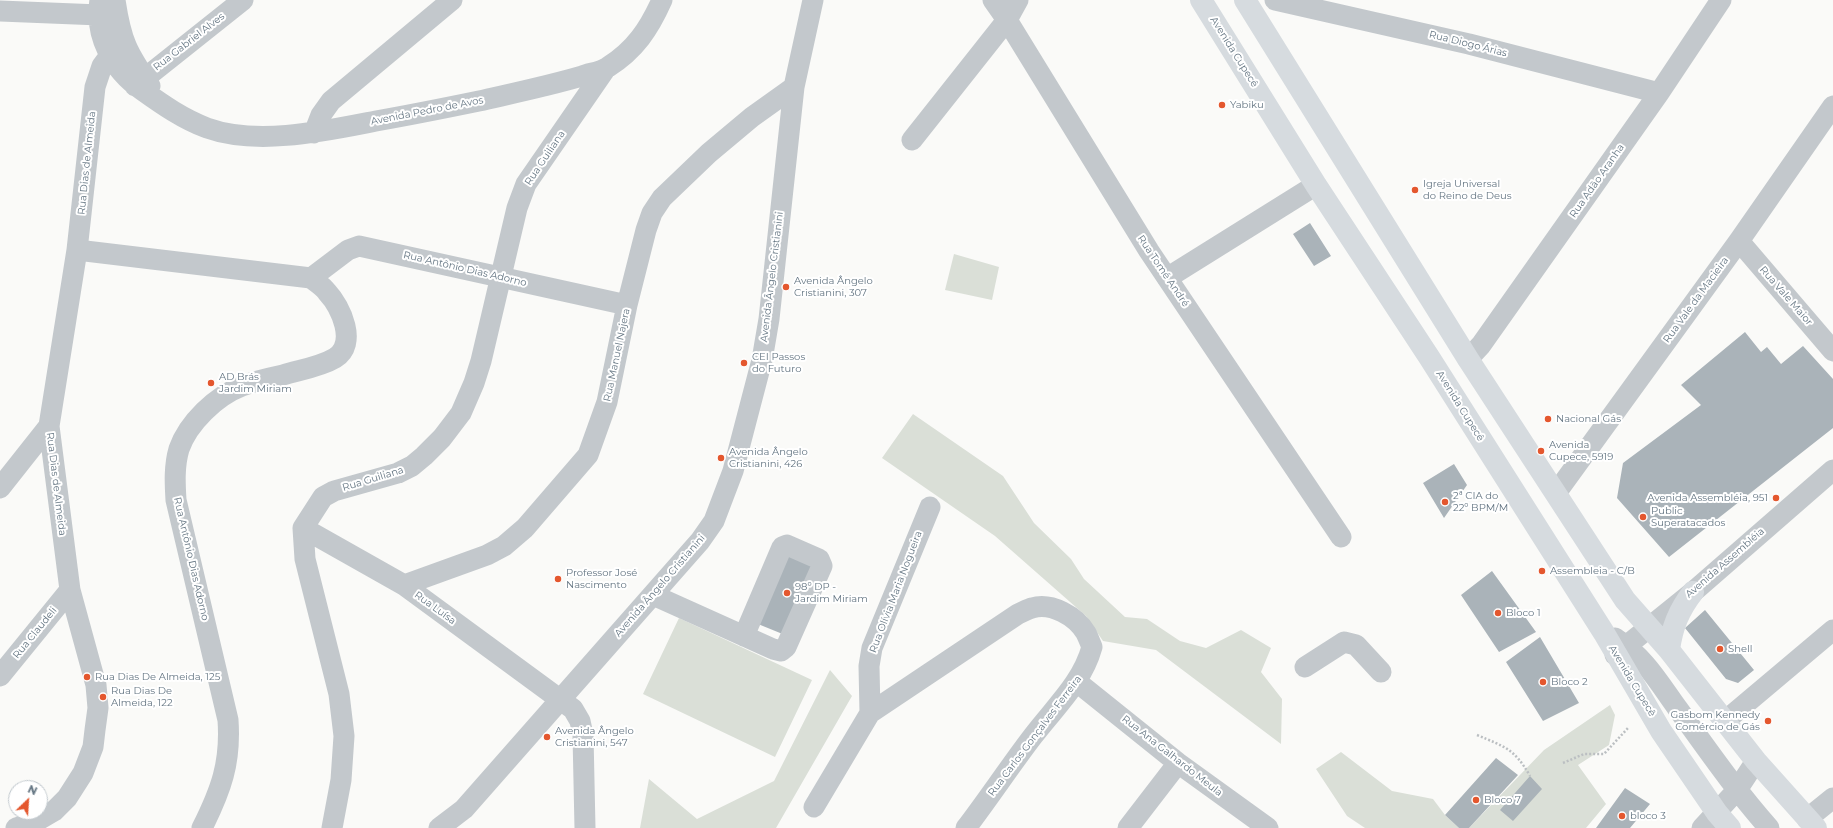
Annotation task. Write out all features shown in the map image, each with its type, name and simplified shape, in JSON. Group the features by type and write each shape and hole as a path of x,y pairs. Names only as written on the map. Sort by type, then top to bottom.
{"main road":[{"name":"Avenida Cupecê","path":"1201,0 1316,185 1450,390 1600,628 1621,650 1661,730 1716,823"},
{"path":"1244,0 1468,359 1624,600 1669,650 1756,761 1811,823"},
{"path":"1669,650 1674,625 1679,613 1693,592"}],"street":[{"name":"Avenida Pedro de Avos","path":"115,0 122,39 140,82"},
{"name":"Rua Gabriel Alves","path":"140,82 243,0"},
{"path":"314,133 321,115 331,101 452,0"},
{"name":"Avenida Pedro de Avos","path":"100,7 101,33 109,55 121,71 140,82 161,103 184,118 209,128 230,133 281,136 314,133 550,86 606,68 635,46 645,34 662,0"},
{"name":"Avenida Ângelo Cristianini","path":"443,827 464,809 700,541 714,521 733,472 762,360 769,319 794,87 813,0"},
{"name":"Rua Tomé André","path":"993,0 1007,20 1136,231 1341,537"},
{"path":"912,140 1007,20 1018,0"},
{"name":"Rua Diogo Árias","path":"1275,0 1469,44 1659,93"},
{"name":"Rua Adão Aranha","path":"1468,359 1481,344 1659,93 1721,0"},
{"path":"0,11 100,7"},
{"name":"Rua Dias de Almeida","path":"16,828 35,822 54,811 67,798 83,773 93,747 98,708 96,685 70,590 49,426 77,250 95,87 102,66 122,39"},
{"name":"Rua Guiliana","path":"303,528 322,498 334,491 398,473 412,466 442,438 461,413 474,383 517,208 526,184 606,68"},
{"name":"Rua Manuel Najera","path":"404,585 487,555 504,546 525,528 588,455 607,402 627,305 646,230 652,214 662,198 682,177 746,121 794,87"},
{"name":"Rua Vale da Macieira","path":"1556,493 1739,241 1830,119"},
{"path":"1168,278 1316,185"},
{"name":"Rua Vale Maior","path":"1739,241 1833,351"},
{"name":"Rua Antônio Dias Adorno","path":"202,828 216,801 226,771 230,742 228,720 176,500 175,475 179,449 191,428 199,418 224,394 242,386 320,364 336,358 344,350 347,343 347,334 339,310 327,292 311,278 348,250 359,246 627,305"},
{"path":"77,250 311,278"},
{"path":"0,488 49,426"},
{"name":"Avenida Assembléia","path":"1621,650 1693,592 1833,470"},
{"name":"Rua Olívia Maria Nogueira","path":"870,713 869,666 872,648 930,508"},
{"path":"303,528 305,559 339,694 344,736 341,780 332,828"},
{"name":"Rua Luísa","path":"303,528 404,585 573,709 580,721 584,735 585,828"},
{"path":"653,595 744,636 773,649 778,651 784,649 822,566 820,560 787,545 782,547 744,636"},
{"name":"Rua Claudeli","path":"0,676 70,590"},
{"name":"Rua Carlos Gonçalves Ferreira","path":"870,713 1018,614 1033,607 1046,607 1061,611 1075,620 1085,632 1092,647 1077,682 1013,763 966,828"},
{"path":"1648,666 1649,628"},
{"path":"1725,721 1833,630"},
{"path":"1305,667 1344,642 1356,645 1381,672"},
{"path":"1621,650 1648,666 1737,790 1769,828"},
{"name":"Rua Ana Galhardo Meula","path":"1077,682 1178,762 1268,828"},
{"path":"814,808 870,713"},
{"path":"1716,823 1756,761"},
{"path":"1128,828 1178,762"},
{"path":"1811,823 1833,798"}],"path":[{"path":"1562,763 1584,754 1604,754 1628,728"},
{"path":"1476,735 1515,753 1530,776"}],"shaded area":[{"path":"954,254 999,267 992,300 945,290"},
{"path":"913,414 1003,476 1034,523 1071,559 1084,579 1125,617 1147,619 1180,641 1206,648 1241,630 1271,648 1261,672 1282,699 1281,744 1156,650 1103,641 1086,616 995,536 882,458"},
{"path":"679,618 812,680 775,757 643,694"},
{"path":"830,670 852,696 776,828 640,828 649,779 697,819 774,781"},
{"path":"1610,705 1615,715 1609,745 1578,765 1606,804 1586,828 1469,828 1544,750"},
{"path":"1341,752 1392,791 1433,799 1445,815 1459,828 1365,828 1347,816 1316,769"}],"building":[{"path":"1310,223 1331,256 1314,266 1293,234"},
{"path":"1745,332 1761,352 1767,347 1781,364 1803,346 1833,379 1833,428 1669,557 1617,498 1623,463 1701,405 1681,385"},
{"name":"2ª CIA do 22º BPM/M","path":"1454,464 1467,485 1444,518 1423,483"},
{"name":"98º DP - Jardim Miriam","path":"790,551 816,563 785,635 758,624"},
{"name":"Bloco 1","path":"1492,571 1536,632 1499,652 1461,595"},
{"name":"Shell","path":"1705,610 1754,670 1738,683 1726,679 1685,628"},
{"name":"Bloco 2","path":"1540,637 1579,703 1543,721 1506,662"},
{"name":"Bloco 7","path":"1496,758 1518,775 1469,828 1459,828 1445,815"},
{"path":"1530,776 1542,789 1513,821 1500,810"},
{"name":"bloco 3","path":"1625,788 1650,804 1630,828 1596,828"}],"place":[{"name":"Yabiku","path":"1222,105"},
{"name":"Igreja Universal do Reino de Deus","path":"1415,190"},
{"name":"Avenida Ângelo Cristianini, 307","path":"786,287"},
{"name":"CEI Passos do Futuro","path":"744,363"},
{"name":"AD Brás Jardim Miriam","path":"211,383"},
{"name":"Nacional Gás","path":"1548,419"},
{"name":"Avenida Cupece, 5919","path":"1541,451"},
{"name":"Avenida Ângelo Cristianini, 426","path":"721,458"},
{"name":"Avenida Assembléia, 951","path":"1776,498"},
{"name":"2ª CIA do 22º BPM/M","path":"1445,502"},
{"name":"Public Superatacados","path":"1643,517"},
{"name":"Assembleia - C/B","path":"1542,571"},
{"name":"Professor José Nascimento","path":"558,579"},
{"name":"98º DP - Jardim Miriam","path":"787,593"},
{"name":"Bloco 1","path":"1498,613"},
{"name":"Shell","path":"1720,649"},
{"name":"Rua Dias De Almeida, 125","path":"87,677"},
{"name":"Bloco 2","path":"1543,682"},
{"name":"Rua Dias De Almeida, 122","path":"103,697"},
{"name":"Gasbom Kennedy Comércio de Gás","path":"1768,721"},
{"name":"Avenida Ângelo Cristianini, 547","path":"547,737"},
{"name":"Bloco 7","path":"1476,800"},
{"name":"bloco 3","path":"1622,816"}]}
